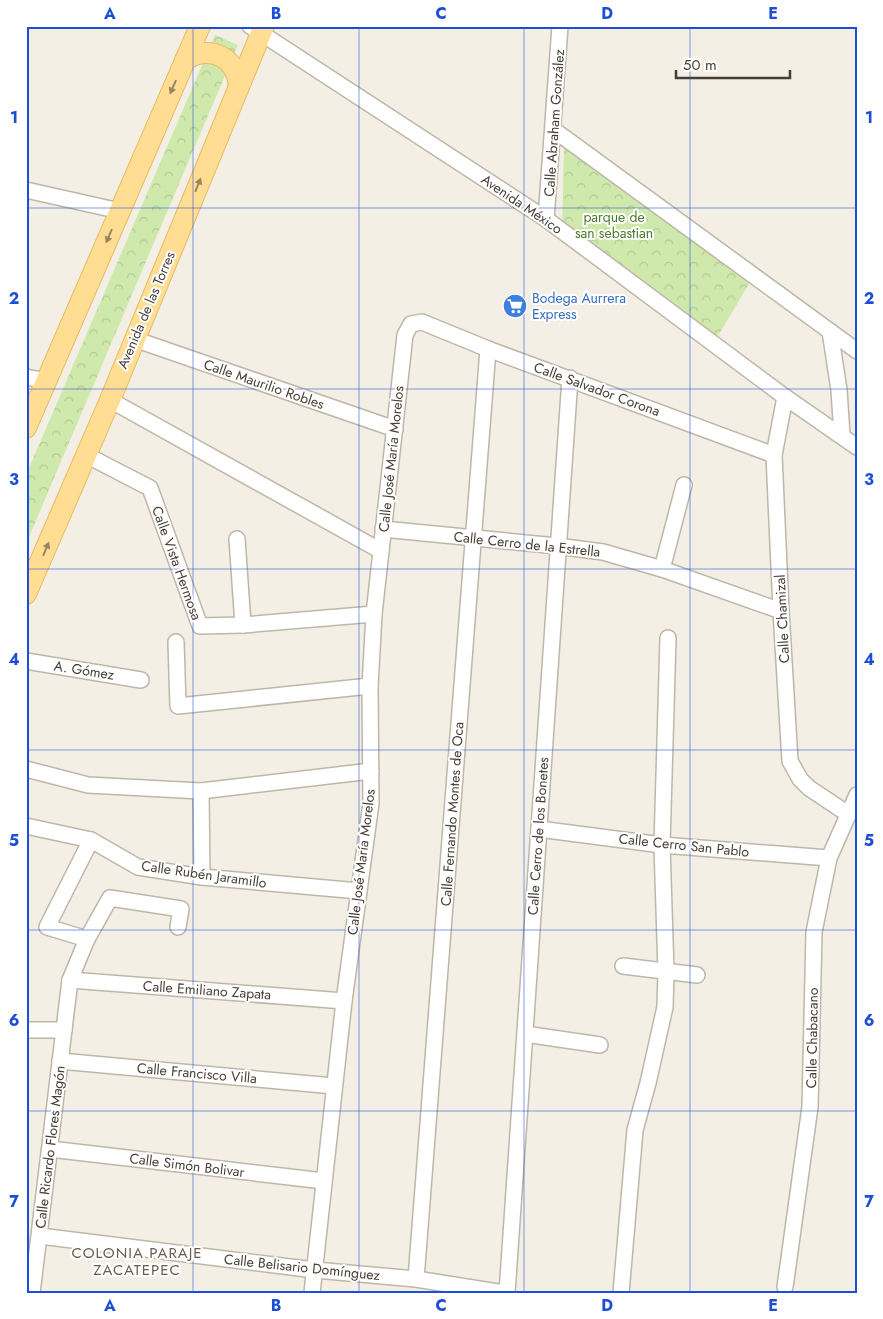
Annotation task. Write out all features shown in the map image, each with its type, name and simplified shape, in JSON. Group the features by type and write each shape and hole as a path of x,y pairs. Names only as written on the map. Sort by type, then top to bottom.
{"main road":[{"path":"26,428 200,26"},
{"name":"Avenida de las Torres","path":"26,594 110,400 239,87 258,28"},
{"path":"185,60 200,53 215,54 222,57 233,66 239,87"}],"street":[{"name":"Calle Abraham González","path":"546,219 554,130 560,26"},
{"name":"Avenida México","path":"258,28 546,219 785,397 857,447"},
{"path":"554,130 857,351"},
{"path":"26,190 120,211"},
{"name":"Calle Salvador Corona","path":"422,322 488,349 774,455"},
{"name":"Calle José María Morelos","path":"312,1293 344,1001 371,803 370,686 374,614 383,529 405,335 411,324 422,322"},
{"path":"830,331 839,390 842,436"},
{"name":"Calle Maurilio Robles","path":"134,339 395,429"},
{"name":"Calle Fernando Montes de Oca","path":"416,1279 488,349"},
{"path":"26,377 47,382"},
{"name":"Calle Cerro de los Bonetes","path":"506,1293 570,378"},
{"name":"Calle Chamizal","path":"785,397 774,455 790,761 800,779 809,788 848,814"},
{"path":"110,400 381,551"},
{"name":"Calle Vista Hermosa","path":"86,455 150,488 200,626 243,625 374,614"},
{"path":"662,569 684,484"},
{"name":"Calle Cerro de la Estrella","path":"383,529 603,552 662,569 781,611"},
{"path":"237,539 243,625"},
{"path":"622,1293 635,1130 666,1007 662,845 668,638"},
{"path":"176,642 178,706 370,686"},
{"name":"A. Gómez","path":"26,661 141,680"},
{"path":"26,769 88,785 201,791 371,771"},
{"path":"201,791 202,877"},
{"name":"Calle Chabacano","path":"785,1287 810,1107 814,932 829,858 857,795"},
{"name":"Calle Rubén Jaramillo","path":"26,826 91,840 138,867 202,877 359,891"},
{"name":"Calle Cerro San Pablo","path":"538,829 662,845 829,858"},
{"path":"87,939 48,927 91,840"},
{"name":"Calle Ricardo Flores Magón","path":"32,1293 70,980 87,939 110,898 181,909 178,928"},
{"path":"623,966 697,975"},
{"name":"Calle Emiliano Zapata","path":"70,980 344,1001"},
{"path":"26,1030 64,1030"},
{"path":"525,1034 600,1045"},
{"name":"Calle Francisco Villa","path":"60,1061 334,1086"},
{"name":"Calle Simón Bolivar","path":"50,1149 324,1181"},
{"name":"Calle Belisario Domínguez","path":"40,1236 315,1270 416,1279 506,1293"}],"green space":[{"path":"215,35 238,45 26,544 26,475"},
{"name":"parque de san sebastian","path":"564,144 752,279 715,341 562,232"}],"place":[{"name":"Bodega Aurrera Express","path":"515,306"}],"district":[{"name":"COLONIA PARAJE ZACATEPEC","path":"137,1262"}]}
